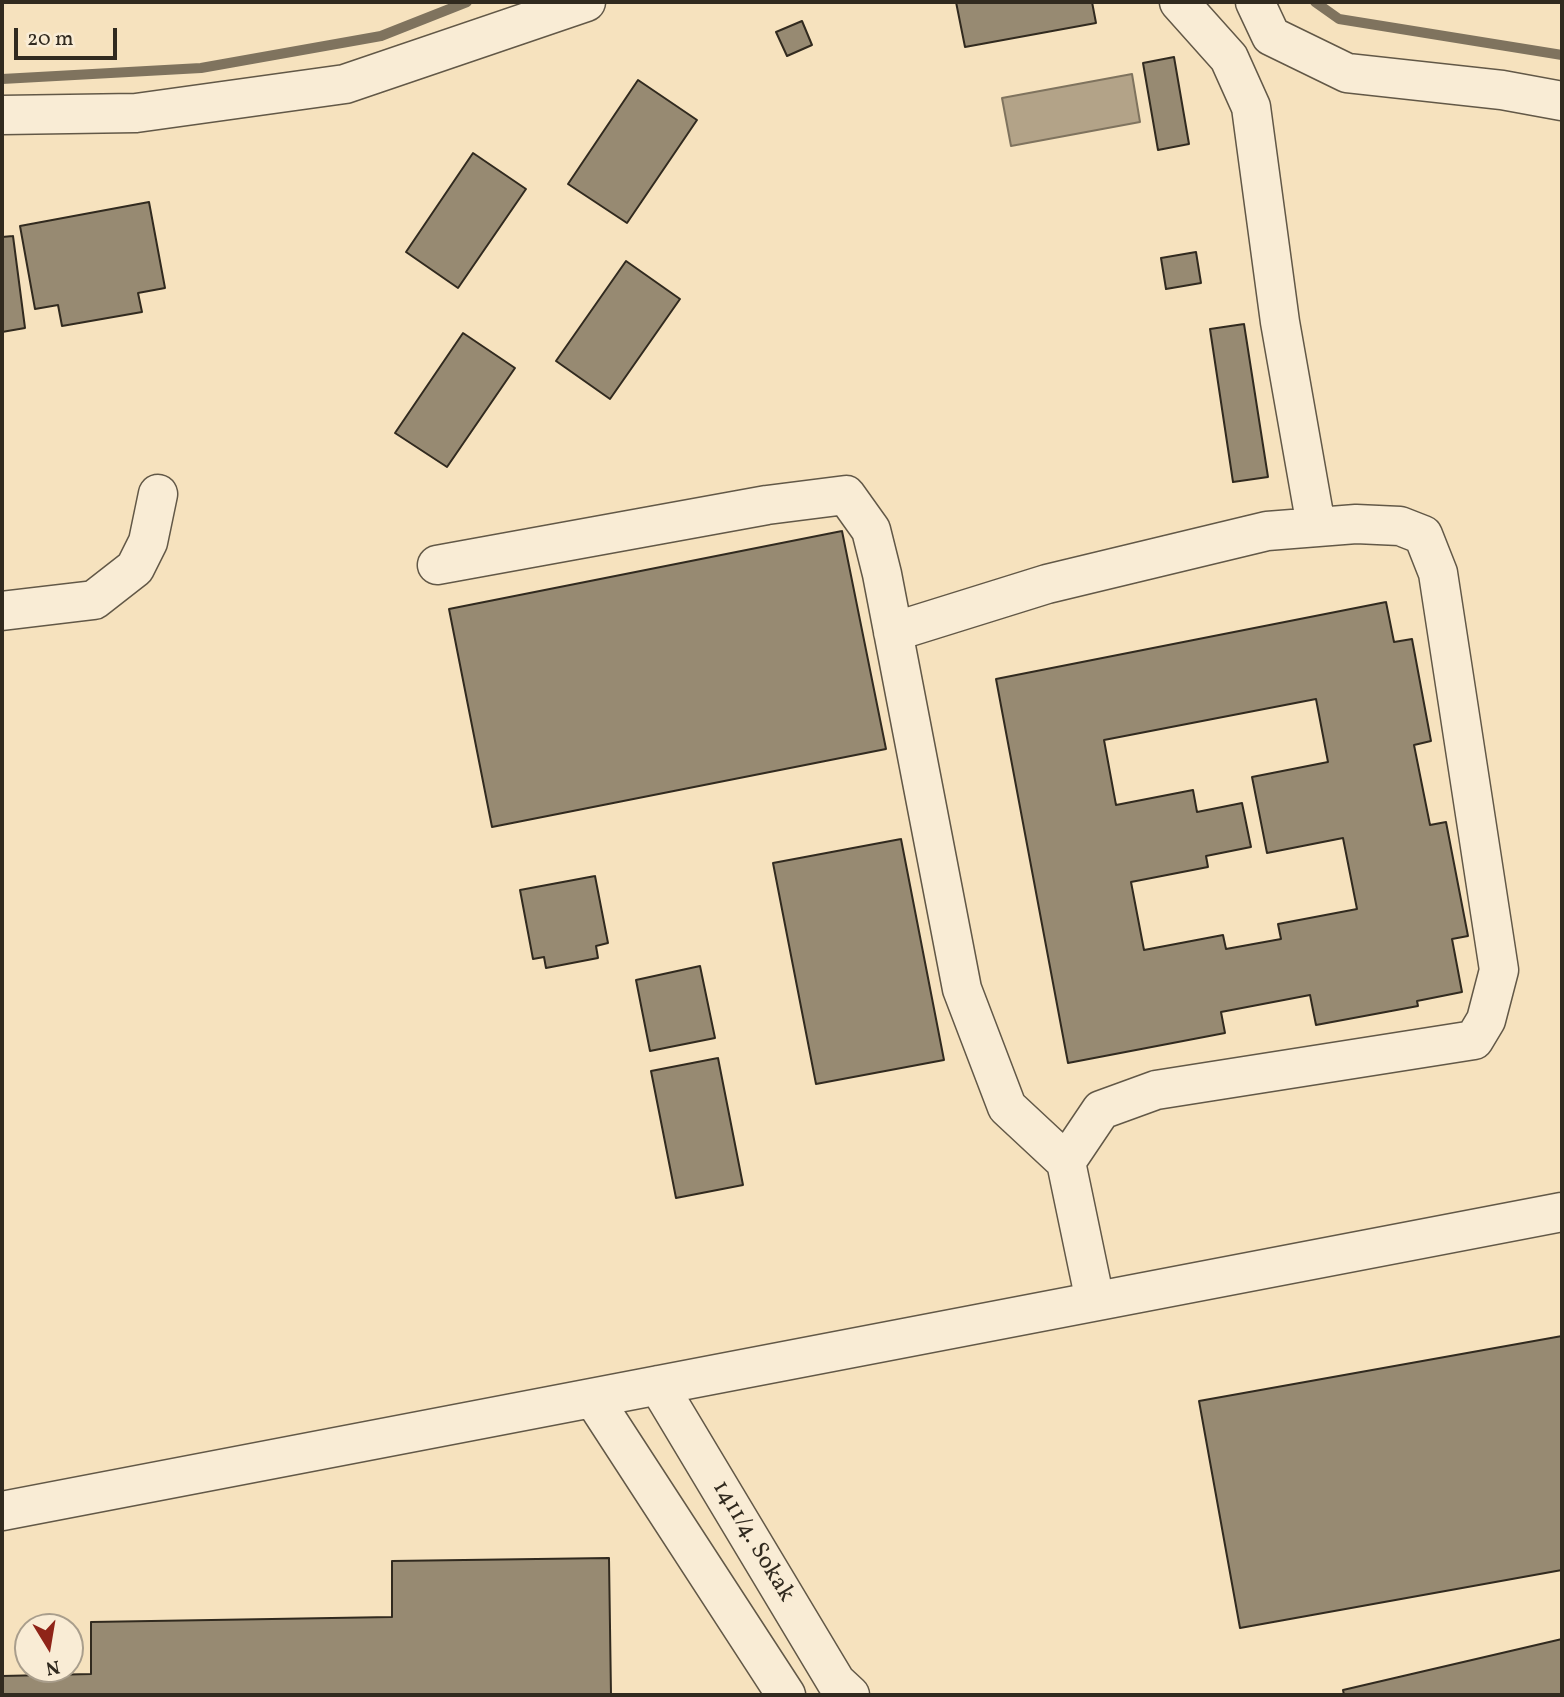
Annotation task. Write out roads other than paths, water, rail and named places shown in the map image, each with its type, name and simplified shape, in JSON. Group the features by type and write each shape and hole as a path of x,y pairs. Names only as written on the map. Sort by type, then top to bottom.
{"street":[{"path":"2,115 136,113 345,84 586,2"},
{"path":"1179,2 1229,58 1251,107 1280,322 1316,526"},
{"path":"1255,2 1271,36 1347,73 1502,90 1562,101"},
{"path":"2,611 94,600 135,568 148,542 158,494"},
{"path":"437,565 766,505 846,495 871,530 962,989 1007,1107 1066,1162 1095,1301"},
{"path":"893,632 1047,584 1266,531 1316,526 1400,526 1423,536 1438,573 1499,970 1486,1020 1474,1040 1156,1090 1101,1110 1066,1162"},
{"path":"2,1511 1562,1212"},
{"name":"1411/4. Sokak","path":"658,1385 836,1682 850,1695"},
{"path":"593,1398 774,1691 825,1664"}],"waterway":[{"path":"2,79 201,68 381,36 467,2"},
{"path":"1315,2 1339,19 1562,55"}]}
